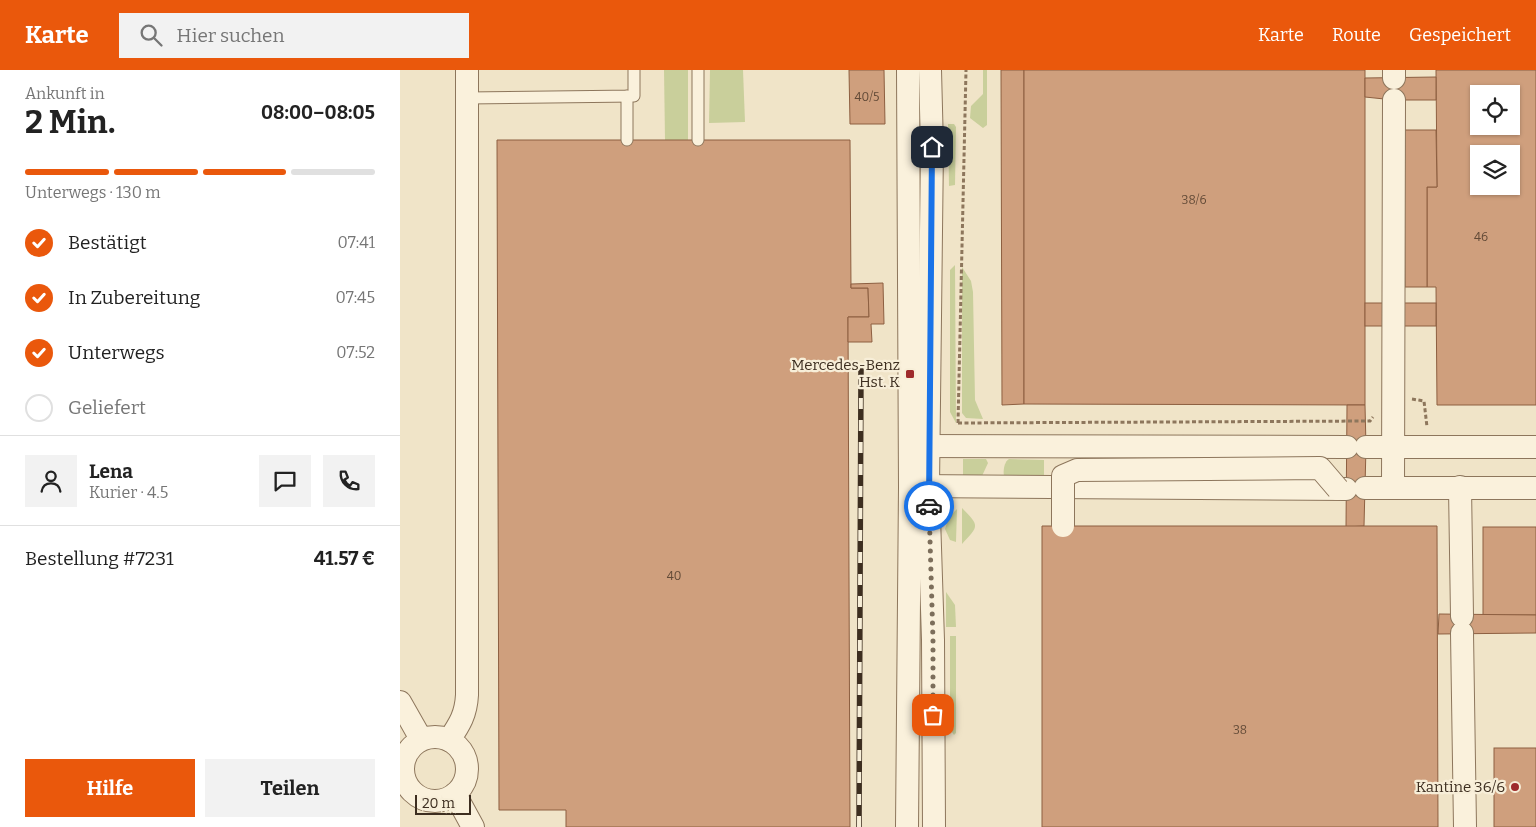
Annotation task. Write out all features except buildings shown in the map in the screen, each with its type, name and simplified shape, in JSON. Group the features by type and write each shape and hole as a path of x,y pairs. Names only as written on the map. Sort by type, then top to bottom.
{"street":[{"path":"449,740 466,710 467,695 468,70"},
{"path":"908,70 920,446"},
{"path":"907,827 932,147 930,70"},
{"path":"1393,488 1394,82"},
{"path":"920,446 1536,447"},
{"path":"1062,526 1063,476 1077,470 1320,468 1350,488"},
{"path":"919,486 1536,488"},
{"path":"919,486 933,640 934,827"},
{"path":"1460,488 1465,827"},
{"path":"400,702 421,739"},
{"path":"430,736 440,736 449,740 458,746 464,755 467,765 466,776 462,786 455,794 445,799 434,801 414,794 401,776 405,754 412,745 430,736"},
{"path":"455,794 473,827"}],"lane":[{"path":"467,98 634,96 634,70"},
{"path":"698,70 698,140"},
{"path":"627,96 627,140"}],"path":[{"path":"958,446 966,70"},
{"path":"958,423 1370,421 1381,404 1393,397 1424,401 1427,447"}],"green space":[{"path":"664,70 688,70 688,140 665,140"},
{"path":"710,70 743,70 745,122 709,123"},
{"path":"983,70 987,70 987,125 983,128 970,118 971,106 983,94"},
{"path":"948,124 954,124 956,127 955,185 949,186"},
{"path":"955,265 956,423 950,412 950,270"},
{"path":"962,267 971,281 973,292 975,400 983,419 966,418 962,413"},
{"path":"963,459 986,459 988,463 982,476 963,479"},
{"path":"1009,459 1044,460 1044,481 1004,476 1004,467"},
{"path":"962,508 972,519 975,526 972,533 962,544"},
{"path":"957,509 956,542 950,540 945,529 949,517"},
{"path":"946,592 955,605 956,627 946,627"},
{"path":"950,636 956,636 956,733 954,735 946,719 950,717"}],"railway":[{"path":"859,827 861,370"}],"way so far":[{"path":"929,506 933,715"}],"place":[{"name":"Mercedes-Benz Hst. K","path":"910,374"},
{"name":"Kantine 36/6","path":"1515,787"}],"route":[{"path":"929,506 932,147"}]}
